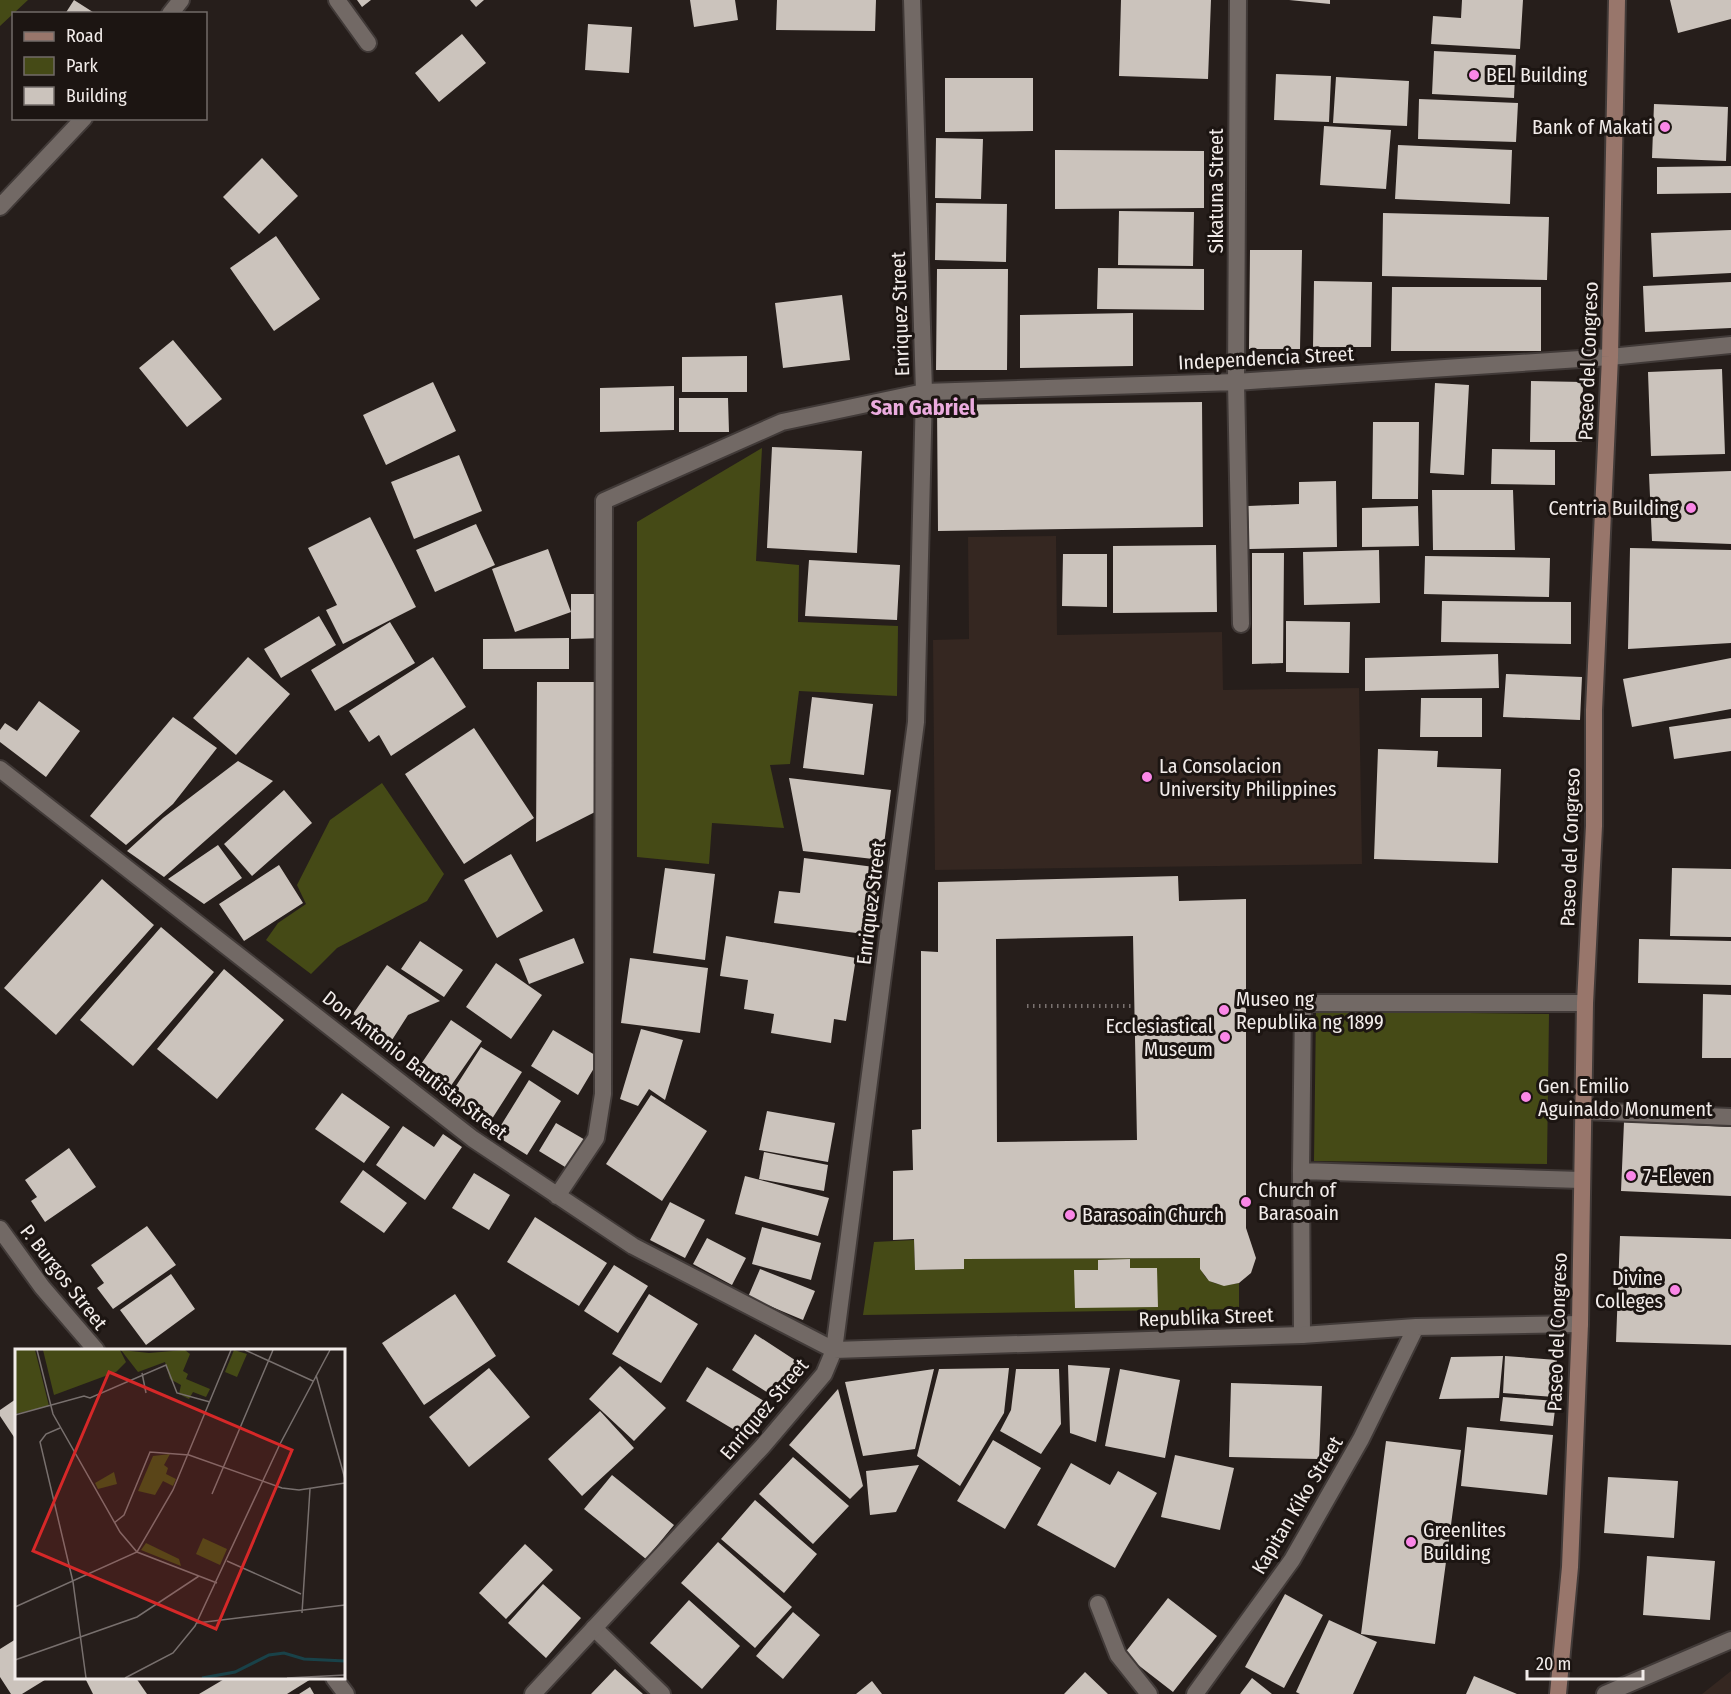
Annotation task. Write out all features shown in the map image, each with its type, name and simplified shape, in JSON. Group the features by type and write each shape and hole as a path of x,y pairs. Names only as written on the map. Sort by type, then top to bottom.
{"main road":[{"name":"Paseo del Congreso","path":"1558,1694 1570,1567 1580,1324 1585,1003 1594,826 1594,711 1610,357 1617,0"}],"street":[{"path":"172,12 181,0"},
{"path":"337,0 368,43"},
{"name":"Enriquez Street","path":"533,1694 762,1447 824,1374 834,1350 916,723 924,392 912,0"},
{"name":"Sikatuna Street","path":"1238,0 1236,382 1241,624"},
{"path":"0,207 82,120"},
{"name":"Independencia Street","path":"557,1196 596,1138 603,1094 604,501 782,422 924,392 1236,382 1610,357 1731,345"},
{"name":"Don Antonio Bautista Street","path":"0,769 473,1139 633,1246 834,1350"},
{"path":"1302,1335 1303,1003 1585,1003"},
{"path":"1584,1111 1731,1117"},
{"path":"1301,1172 1581,1180"},
{"name":"P. Burgos Street","path":"0,1228 42,1287 95,1349"},
{"name":"Republika Street","path":"834,1350 1302,1335 1416,1327 1580,1324"},
{"name":"Kapitan Kiko Street","path":"1195,1694 1292,1560 1361,1439 1416,1327"},
{"path":"1098,1605 1118,1654 1149,1694"},
{"path":"594,1628 662,1694"},
{"path":"1605,1694 1731,1640"},
{"path":"335,1679 346,1694"}],"path":[{"path":"1027,1006 1135,1006"}],"shaded area":[{"name":"La Consolacion University Philippines","path":"1056,536 1057,635 1222,632 1223,690 1359,688 1362,864 935,870 933,640 969,639 968,537"},
{"path":"1731,1671 1731,1694 1702,1694"}],"green space":[{"path":"0,0 28,0 15,12 12,12 12,15 0,26"},
{"path":"762,448 756,561 799,565 798,622 898,626 897,696 799,691 790,764 770,765 784,828 712,823 709,864 637,857 637,522"},
{"path":"382,783 444,874 427,901 337,948 311,974 266,940 278,923 306,904 297,885 330,820"},
{"path":"1316,1011 1549,1014 1547,1164 1314,1161"},
{"path":"914,1240 915,1270 964,1269 964,1259 1200,1258 1203,1273 1211,1282 1224,1285 1239,1283 1239,1309 863,1315 874,1242"}],"building":[{"path":"74,0 93,12 66,12"},
{"path":"357,0 371,0 362,7"},
{"path":"470,0 484,0 476,7"},
{"path":"690,0 735,0 738,20 694,27"},
{"path":"777,0 876,0 875,31 776,30"},
{"path":"1121,0 1211,0 1208,79 1119,76"},
{"path":"1289,0 1330,0 1330,4"},
{"path":"1462,0 1523,0 1520,49 1431,44 1433,16 1461,18"},
{"path":"1670,0 1731,0 1731,19 1678,33"},
{"path":"588,24 632,27 629,73 585,70"},
{"path":"462,34 486,63 439,102 415,73"},
{"name":"BEL Building","path":"1434,51 1516,55 1514,98 1432,94"},
{"path":"1276,74 1331,76 1329,122 1274,120"},
{"path":"1336,77 1409,81 1407,126 1333,123"},
{"path":"945,78 1033,78 1033,131 945,132"},
{"path":"1419,99 1518,103 1516,142 1418,139"},
{"path":"1654,104 1728,107 1726,161 1652,158"},
{"path":"1324,126 1391,130 1386,189 1320,185"},
{"path":"936,138 983,139 981,199 935,198"},
{"path":"1398,145 1512,150 1510,204 1395,199"},
{"path":"1055,150 1204,151 1204,208 1055,209"},
{"path":"262,158 298,196 259,234 223,197"},
{"path":"1731,166 1731,193 1657,194 1657,167"},
{"path":"936,203 1007,204 1006,262 935,260"},
{"path":"1119,211 1194,212 1193,266 1118,265"},
{"path":"1383,213 1549,217 1547,280 1382,276"},
{"path":"1731,230 1731,273 1653,277 1651,233"},
{"path":"276,236 320,299 274,331 230,268"},
{"path":"1250,250 1302,250 1300,349 1249,349"},
{"path":"1098,268 1204,269 1204,310 1097,309"},
{"path":"937,269 1008,269 1007,370 936,370"},
{"path":"1314,281 1372,282 1371,347 1313,347"},
{"path":"1731,282 1731,328 1645,332 1643,286"},
{"path":"1392,287 1541,287 1541,351 1391,351"},
{"path":"842,295 850,360 783,368 775,303"},
{"path":"1133,313 1133,366 1020,368 1020,315"},
{"path":"173,340 222,399 187,427 139,368"},
{"path":"747,356 747,392 682,392 682,357"},
{"path":"1722,369 1725,454 1651,456 1648,372"},
{"path":"1531,381 1583,382 1582,442 1530,442"},
{"path":"433,382 456,431 386,465 363,415"},
{"path":"1435,383 1469,385 1464,475 1430,473"},
{"path":"674,386 674,430 600,432 600,388"},
{"path":"679,398 728,398 729,432 679,432"},
{"path":"1202,402 1203,527 938,531 937,405"},
{"path":"1373,422 1419,422 1418,499 1372,499"},
{"path":"772,447 862,451 857,553 767,548"},
{"path":"1492,449 1555,450 1555,485 1491,484"},
{"path":"459,455 482,511 414,539 391,482"},
{"name":"Centria Building","path":"1731,471 1731,544 1652,541 1649,474"},
{"path":"1336,481 1337,547 1249,549 1248,506 1299,504 1299,482"},
{"path":"1432,490 1513,490 1515,550 1433,550"},
{"path":"1418,506 1419,546 1362,547 1362,508"},
{"path":"370,517 416,607 343,644 326,610 337,605 308,548"},
{"path":"476,524 495,565 435,592 416,550"},
{"path":"1216,545 1217,612 1113,613 1113,546"},
{"path":"1630,548 1731,550 1731,643 1628,649"},
{"path":"548,549 571,612 515,632 492,569"},
{"path":"1379,550 1380,603 1304,605 1303,552"},
{"path":"1252,553 1284,553 1283,663 1252,664"},
{"path":"1063,554 1107,554 1107,607 1062,606"},
{"path":"1425,556 1550,558 1549,597 1424,594"},
{"path":"809,560 900,565 897,620 805,616"},
{"path":"571,594 602,594 602,638 571,639"},
{"path":"1442,601 1571,602 1571,644 1441,642"},
{"path":"319,616 336,645 281,678 264,649"},
{"path":"1286,621 1350,622 1349,673 1286,672"},
{"path":"390,622 415,663 335,711 311,670"},
{"path":"569,638 569,669 483,669 483,639"},
{"path":"1498,654 1499,688 1365,691 1365,658"},
{"path":"248,657 290,694 236,755 193,718"},
{"path":"433,657 466,707 391,756 379,735 369,742 349,711"},
{"path":"1731,658 1731,709 1632,727 1623,679"},
{"path":"1506,674 1582,677 1580,720 1503,717"},
{"path":"537,682 600,682 599,810 536,842"},
{"path":"812,697 873,704 864,775 803,768"},
{"path":"1421,698 1482,698 1482,737 1420,737"},
{"path":"39,701 80,731 46,777 0,742 0,730 5,723 17,731"},
{"path":"173,717 217,748 173,804 126,845 90,816"},
{"path":"1731,718 1731,751 1674,759 1669,727"},
{"path":"474,728 534,818 464,864 405,774"},
{"path":"1378,749 1438,751 1437,767 1501,769 1498,863 1374,859"},
{"path":"238,761 273,781 164,877 127,851 163,818"},
{"path":"789,778 891,790 882,860 803,851"},
{"path":"284,790 312,823 252,876 224,844"},
{"path":"218,845 242,878 204,904 168,879"},
{"path":"511,854 543,911 497,938 464,880"},
{"path":"804,858 882,868 873,935 774,923 779,891 800,893"},
{"path":"279,865 303,903 244,941 219,904"},
{"path":"665,868 715,874 705,960 653,953"},
{"path":"1672,868 1731,869 1731,937 1670,936"},
{"path":"1178,876 1179,901 1246,899 1246,1228 1256,1258 1251,1273 1239,1283 1224,1286 1209,1281 1200,1269 1200,1258 964,1259 964,1269 915,1270 914,1239 893,1240 893,1171 913,1170 912,1130 921,1129 921,951 938,952 938,882","holes":["1133,936 1137,1140 997,1142 996,939"]},
{"path":"102,879 154,925 56,1035 4,988"},
{"path":"161,927 214,972 133,1066 80,1020"},
{"path":"726,936 856,958 846,1021 834,1019 831,1043 771,1033 774,1014 744,1009 748,980 720,976"},
{"path":"574,938 584,963 529,984 519,959"},
{"path":"1639,939 1731,941 1731,985 1638,983"},
{"path":"420,941 463,970 444,997 401,969"},
{"path":"630,958 708,968 700,1033 621,1023"},
{"path":"496,963 542,995 511,1039 466,1007"},
{"path":"387,965 440,1001 408,1015 392,1040 353,1014"},
{"path":"224,969 284,1020 217,1099 157,1049"},
{"path":"1703,994 1731,995 1731,1058 1702,1058"},
{"path":"451,1020 482,1041 448,1090 417,1070"},
{"path":"641,1029 683,1040 665,1100 649,1089 638,1106 620,1099"},
{"path":"553,1030 600,1058 578,1095 531,1066"},
{"path":"481,1047 522,1072 488,1125 447,1100"},
{"path":"529,1080 561,1101 527,1155 495,1135"},
{"path":"342,1093 390,1127 364,1163 315,1129"},
{"path":"651,1095 707,1131 662,1201 606,1164"},
{"path":"767,1111 835,1123 828,1162 759,1150"},
{"path":"1624,1122 1731,1127 1731,1196 1621,1191"},
{"path":"556,1123 587,1141 570,1170 539,1151"},
{"path":"403,1126 434,1147 443,1134 462,1147 425,1200 376,1165"},
{"path":"69,1148 96,1187 45,1222 31,1201 37,1197 25,1180"},
{"path":"764,1152 828,1165 824,1191 759,1179"},
{"path":"363,1170 407,1203 384,1233 340,1202"},
{"path":"474,1173 510,1195 489,1230 452,1208"},
{"path":"745,1176 829,1198 818,1236 735,1214"},
{"path":"670,1202 705,1220 685,1258 650,1240"},
{"path":"535,1217 607,1263 579,1306 507,1262"},
{"path":"147,1226 176,1265 113,1309 97,1288 104,1283 91,1265"},
{"path":"762,1227 821,1243 811,1280 752,1264"},
{"name":"Divine Colleges","path":"1620,1236 1731,1239 1731,1345 1616,1342"},
{"path":"707,1238 746,1258 732,1285 693,1264"},
{"path":"1130,1259 1130,1268 1157,1268 1158,1307 1075,1308 1074,1270 1098,1270 1098,1260"},
{"path":"614,1265 648,1286 618,1333 584,1311"},
{"path":"760,1269 815,1291 803,1320 748,1297"},
{"path":"171,1274 195,1309 146,1345 120,1310"},
{"path":"455,1294 496,1356 424,1405 382,1343"},
{"path":"649,1294 698,1324 661,1383 612,1354"},
{"path":"755,1334 804,1366 781,1401 732,1370"},
{"path":"1503,1356 1499,1398 1439,1399 1451,1357"},
{"path":"1505,1356 1557,1360 1554,1397 1503,1393"},
{"path":"1068,1365 1110,1368 1096,1442 1070,1433"},
{"path":"620,1366 666,1408 634,1441 589,1399"},
{"path":"707,1367 769,1404 748,1438 686,1401"},
{"path":"489,1368 530,1417 469,1467 429,1417"},
{"path":"1009,1368 1004,1413 960,1486 917,1456 939,1369"},
{"path":"934,1369 915,1449 863,1456 845,1382"},
{"path":"1016,1369 1059,1369 1061,1424 1041,1454 1000,1431 1011,1410"},
{"path":"1120,1369 1180,1380 1165,1458 1105,1446"},
{"path":"1231,1383 1322,1386 1319,1459 1229,1457"},
{"path":"838,1389 863,1486 850,1499 789,1445"},
{"path":"1503,1397 1556,1401 1553,1426 1500,1421"},
{"path":"15,1400 15,1438 0,1416 0,1410"},
{"path":"600,1411 634,1448 582,1496 548,1459"},
{"path":"1467,1427 1553,1435 1547,1495 1461,1486"},
{"path":"993,1440 1041,1468 1005,1529 957,1501"},
{"name":"Greenlites Building","path":"1386,1441 1461,1450 1435,1644 1361,1634"},
{"path":"1175,1455 1234,1468 1220,1530 1161,1517"},
{"path":"793,1457 849,1506 813,1544 759,1494"},
{"path":"1071,1463 1110,1485 1118,1471 1157,1493 1115,1568 1037,1525"},
{"path":"919,1465 896,1512 870,1515 866,1471"},
{"path":"612,1475 674,1525 646,1559 584,1509"},
{"path":"1608,1477 1678,1481 1674,1538 1604,1533"},
{"path":"755,1500 817,1554 784,1593 721,1539"},
{"path":"718,1542 792,1607 755,1648 681,1583"},
{"path":"525,1544 553,1570 506,1619 479,1593"},
{"path":"1647,1556 1715,1561 1710,1620 1643,1615"},
{"path":"543,1584 581,1618 546,1658 508,1623"},
{"path":"1285,1594 1323,1615 1284,1688 1245,1667"},
{"path":"1168,1598 1217,1636 1173,1692 1124,1654"},
{"path":"689,1600 740,1646 702,1689 650,1643"},
{"path":"793,1612 820,1635 783,1679 756,1656"},
{"path":"1329,1620 1377,1642 1353,1694 1300,1694 1296,1692"},
{"path":"15,1640 15,1679 46,1679 22,1694 11,1694 0,1677 0,1649"},
{"path":"615,1669 643,1694 591,1694"},
{"path":"1085,1672 1108,1694 1064,1694"},
{"path":"1474,1676 1517,1694 1466,1694"},
{"path":"1252,1678 1272,1694 1240,1694"},
{"path":"86,1679 137,1679 147,1694 93,1694"},
{"path":"224,1679 311,1679 287,1694 199,1694"},
{"path":"872,1681 882,1694 856,1694"},
{"path":"310,1687 314,1694 299,1694"}],"place":[{"name":"BEL Building","path":"1474,75"},
{"name":"Bank of Makati","path":"1665,127"},
{"name":"Centria Building","path":"1691,508"},
{"name":"La Consolacion University Philippines","path":"1147,777"},
{"name":"Museo ng Republika ng 1899","path":"1224,1010"},
{"name":"Ecclesiastical Museum","path":"1225,1037"},
{"name":"Gen. Emilio Aguinaldo Monument","path":"1526,1097"},
{"name":"7-Eleven","path":"1631,1176"},
{"name":"Church of Barasoain","path":"1246,1202"},
{"name":"Barasoain Church","path":"1070,1215"},
{"name":"Divine Colleges","path":"1675,1290"},
{"name":"Greenlites Building","path":"1411,1542"}],"district":[{"name":"San Gabriel","path":"923,407"}]}
